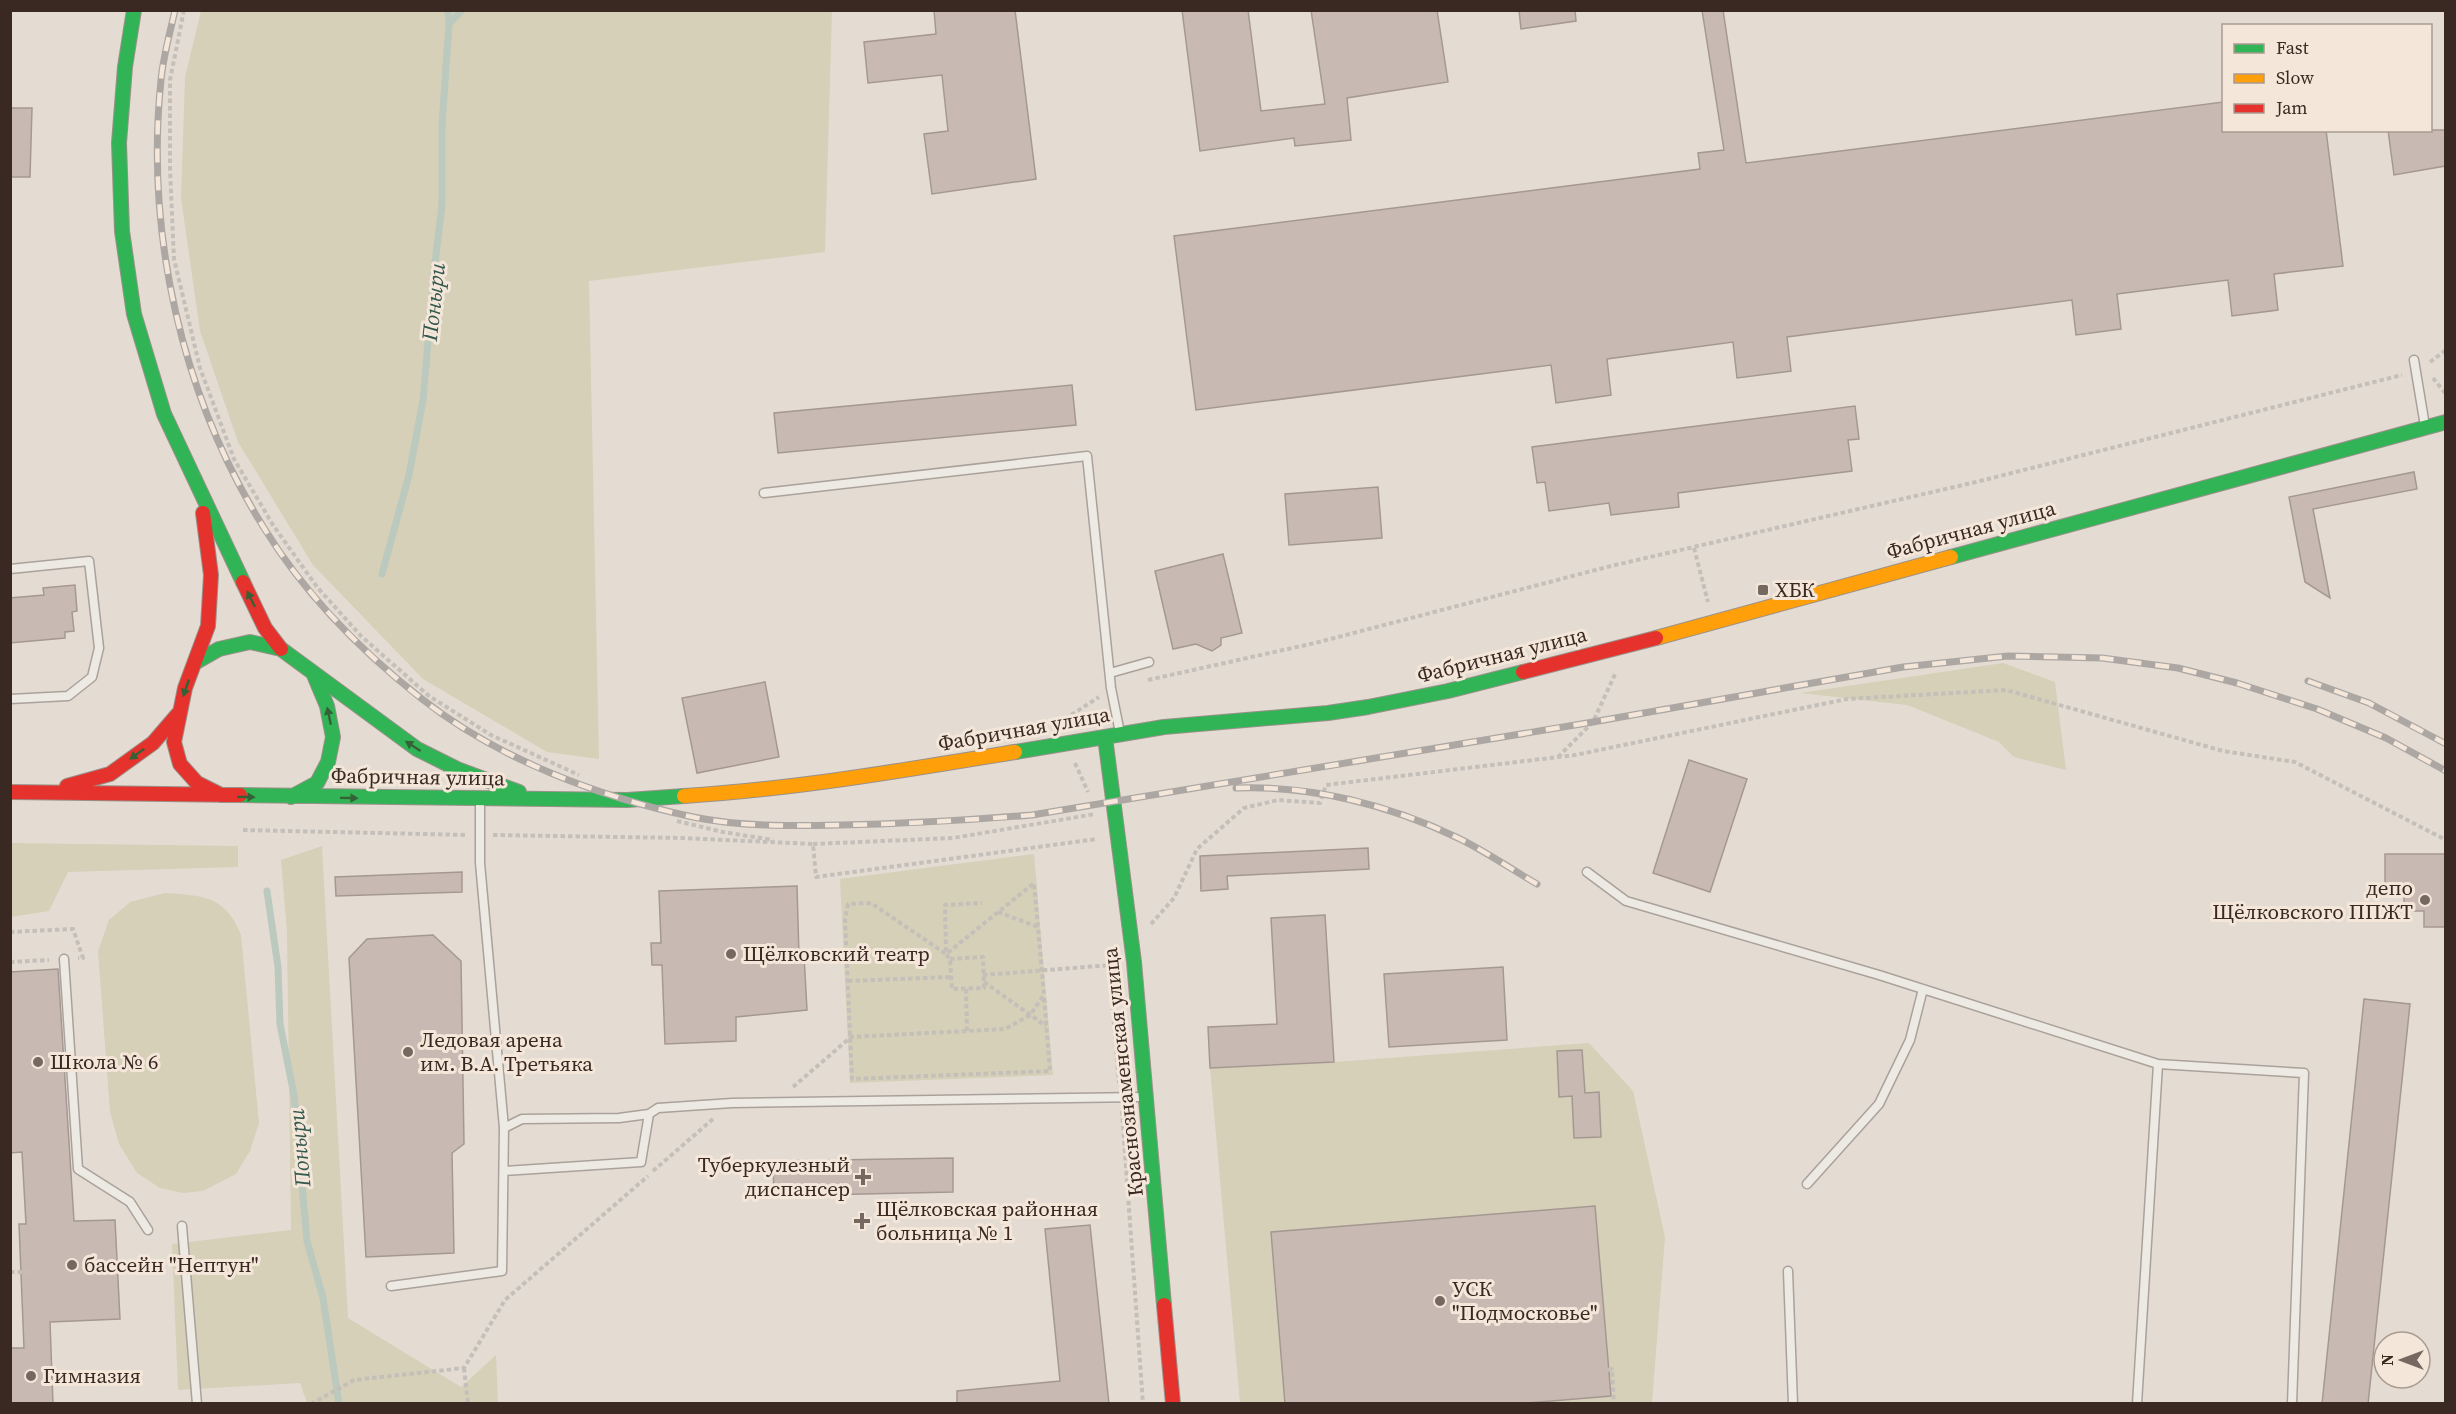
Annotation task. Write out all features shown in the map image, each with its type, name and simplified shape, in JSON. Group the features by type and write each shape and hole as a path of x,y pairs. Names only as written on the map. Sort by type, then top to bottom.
{"street":[{"path":"134,10 125,67 119,143 122,231 134,314 164,414 265,628 281,649"},
{"name":"Фабричная улица","path":"10,792 627,800 751,792 926,768 1120,733 1218,721 1328,713 1448,691 1767,609 2445,422"},
{"path":"196,662 208,626 211,574 200,494"},
{"name":"Фабричная улица","path":"223,796 197,783 180,764 174,742 178,714 184,688 196,662 219,649 250,642 281,649 417,749 500,786 544,800"},
{"name":"Фабричная улица","path":"291,797 317,783 328,762 333,737 327,705 313,673"},
{"name":"Фабричная улица","path":"42,793 110,774 153,742 178,714"},
{"name":"Краснознаменская улица","path":"1105,737 1134,962 1173,1404"}],"lane":[{"path":"2414,360 2425,427"},
{"path":"764,493 1087,456 1111,688 1120,733"},
{"path":"10,570 89,561 99,648 92,677 68,696 10,699"},
{"path":"1110,673 1149,662"},
{"path":"391,1286 502,1271 504,1128 480,863 480,799"},
{"path":"1587,872 1626,901 1923,989 2158,1064 2304,1073 2292,1404"},
{"path":"64,959 78,1169 130,1202 148,1230"},
{"path":"1807,1184 1878,1104 1910,1040 1923,989"},
{"path":"2137,1404 2158,1064"},
{"path":"504,1128 522,1119 619,1118 649,1114 658,1108 732,1103 1147,1096"},
{"path":"504,1171 641,1162 649,1114"},
{"path":"182,1226 197,1404"},
{"path":"1788,1272 1793,1404"}],"path":[{"path":"183,10 170,80 170,169 174,258 200,368 234,459 273,525 317,587 361,636 438,701 491,735 583,777"},
{"path":"1145,680 1316,644 1611,566 1976,482 2417,371"},
{"path":"1694,548 1708,603"},
{"path":"1557,758 1593,722 1616,672"},
{"path":"1056,721 1067,719 1111,688"},
{"path":"1151,924 1174,898 1197,849 1244,808 1278,800 1320,803 1326,785 1557,758 1847,699 2006,690 2223,751 2295,762 2445,840"},
{"path":"1075,762 1091,796"},
{"path":"243,830 682,838 813,844 953,837 1097,813"},
{"path":"667,818 723,832 791,843"},
{"path":"813,844 816,877 1101,838"},
{"path":"946,954 1034,883 1050,1071 852,1079 845,920 848,904 871,903 946,954 950,959 951,989 984,988 983,957 950,959"},
{"path":"946,954 945,905 982,903"},
{"path":"998,912 1038,927"},
{"path":"10,932 73,929 83,958 10,962"},
{"path":"983,975 1134,962"},
{"path":"1109,965 1143,1404"},
{"path":"848,981 950,977"},
{"path":"984,982 1046,1027"},
{"path":"966,989 968,1032"},
{"path":"789,1091 851,1037 1005,1029 1030,1015 1044,995"},
{"path":"468,1404 464,1368 505,1300 732,1103"},
{"path":"10,1272 28,1272"},
{"path":"311,1404 354,1380 464,1368"},
{"path":"1608,1370 1612,1369 1614,1404"}],"shaded area":[{"path":"201,11 832,11 825,252 589,281 599,759 547,752 423,679 313,565 238,442 200,331 181,198 185,77"},
{"path":"2003,663 2055,682 2066,770 2014,757 1999,742 1907,705 1800,693"},
{"path":"10,843 238,846 238,867 68,872 49,911 11,917"},
{"path":"322,846 348,1318 461,1387 496,1355 498,1403 307,1403 300,1383 178,1390 172,1244 291,1230 287,932 281,860"},
{"path":"1034,854 1053,1075 850,1083 840,879"},
{"path":"165,893 191,895 212,900 228,912 241,935 259,1123 250,1151 236,1174 203,1191 183,1193 160,1188 137,1173 119,1144 110,1112 98,951 109,920 130,902"},
{"path":"1589,1043 1633,1091 1665,1237 1652,1403 1240,1403 1210,1068 1334,1062"}],"building":[{"path":"934,10 1015,10 1036,179 932,194 924,134 948,131 942,75 868,83 864,42 936,34"},
{"path":"1182,10 1248,10 1261,111 1325,104 1311,10 1437,10 1448,82 1347,98 1351,140 1295,146 1294,138 1200,151"},
{"path":"1519,10 1575,10 1576,21 1521,29"},
{"path":"1702,10 1723,10 1746,163 2222,102 2222,132 2326,132 2343,266 2274,274 2278,310 2232,316 2228,280 2117,294 2121,329 2076,335 2072,300 1787,337 1791,371 1737,378 1733,342 1607,359 1611,395 1556,403 1551,365 1196,410 1174,236 1700,169 1698,153 1724,150"},
{"path":"10,108 32,108 30,177 10,177"},
{"path":"2445,130 2445,166 2394,175 2388,132"},
{"path":"1072,385 1076,425 778,453 774,413"},
{"path":"1855,406 1859,439 1848,440 1852,471 1678,493 1679,507 1611,515 1609,503 1549,511 1545,482 1537,483 1532,447"},
{"path":"2414,472 2417,489 2313,509 2330,598 2305,582 2289,497"},
{"path":"1378,487 1382,538 1289,545 1285,494"},
{"path":"1223,554 1242,633 1221,638 1221,645 1212,651 1196,644 1173,649 1155,571"},
{"path":"75,585 77,611 72,612 74,631 65,632 65,638 10,643 10,598 44,595 43,588"},
{"path":"765,682 779,757 697,773 682,698"},
{"path":"1689,760 1747,779 1710,892 1653,873"},
{"path":"1368,848 1369,869 1227,876 1228,889 1201,891 1200,856"},
{"name":"депо Щёлковского ППЖТ","path":"2385,854 2445,854 2445,927 2424,927 2424,911 2404,911 2404,889 2385,889"},
{"path":"462,872 462,892 336,896 335,877"},
{"name":"Щёлковский театр","path":"797,886 799,956 804,955 807,1010 736,1017 736,1041 665,1044 662,965 652,965 651,943 661,943 659,891"},
{"path":"1325,915 1334,1062 1210,1068 1208,1027 1277,1024 1271,918"},
{"name":"Ледовая арена им. В.А. Третьяка","path":"433,935 461,961 464,1144 452,1153 454,1253 366,1257 349,958 367,939"},
{"path":"1503,967 1507,1040 1389,1047 1384,974"},
{"path":"58,969 74,1221 115,1220 120,1319 50,1322 53,1404 10,1404 10,1348 24,1348 19,1224 26,1224 22,1152 10,1153 10,972"},
{"path":"2364,999 2410,1004 2376,1330 2372,1330 2372,1366 2368,1404 2322,1404"},
{"path":"1582,1050 1585,1093 1599,1092 1601,1137 1574,1138 1572,1096 1559,1097 1557,1051"},
{"name":"Туберкулезный диспансер","path":"953,1158 953,1192 774,1196 773,1161"},
{"name":"УСК \"Подмосковье\"","path":"1595,1206 1611,1396 1516,1404 1285,1404 1271,1232"},
{"path":"1090,1225 1109,1404 957,1404 957,1391 1060,1381 1045,1229"}],"waterway":[{"name":"Поныри","path":"448,10 449,24"},
{"name":"Поныри","path":"382,574 409,475 423,400 442,205 442,125 449,24 462,10"},
{"name":"Поныри","path":"267,891 278,967 280,1024 294,1095 307,1241 323,1298 339,1404"}],"railway":[{"path":"175,10 162,71 157,138 159,197 165,255 176,313 191,369 211,424 235,477 264,528 297,576 378,662 422,699 483,740 586,787 657,809 711,820 748,824 804,826 889,824 1032,815 1593,722 1903,667 2008,656 2102,658 2178,668 2237,683 2317,709 2386,738 2446,771"},
{"path":"2308,681 2369,703 2446,744"},
{"path":"1236,788 1293,790 1378,807 1458,838 1537,884"}],"traffic: fast":[{"path":"134,10 125,67 119,143 122,231 134,314 164,414 243,582"},
{"path":"1951,557 2446,422"},
{"path":"196,662 219,649 250,642 281,649 417,749 457,769 519,792"},
{"path":"1015,752 1164,727 1328,713 1368,707 1448,691 1523,672"},
{"path":"291,797 317,783 328,762 333,737 327,706 314,675"},
{"path":"1105,737 1134,962 1164,1305"},
{"path":"240,795 627,800 684,796"}],"traffic: slow":[{"path":"1656,638 1951,557"},
{"path":"684,796 809,784 1015,752"}],"traffic: jam":[{"path":"203,513 211,575 208,626 185,688 174,742 180,764 197,783 221,795"},
{"path":"243,582 265,628 281,649"},
{"path":"1523,672 1656,638"},
{"path":"67,786 110,774 153,743 178,714"},
{"path":"10,792 240,795"},
{"path":"1164,1305 1173,1404"}],"place":[{"name":"ХБК","path":"1763,590"},
{"name":"депо Щёлковского ППЖТ","path":"2425,900"},
{"name":"Щёлковский театр","path":"731,954"},
{"name":"Ледовая арена им. В.А. Третьяка","path":"408,1052"},
{"name":"Школа № 6","path":"38,1062"},
{"name":"Туберкулезный диспансер","path":"863,1177"},
{"name":"Щёлковская районная больница № 1","path":"862,1221"},
{"name":"бассейн \"Нептун\"","path":"72,1265"},
{"name":"УСК \"Подмосковье\"","path":"1440,1301"},
{"name":"Гимназия","path":"31,1376"}]}
